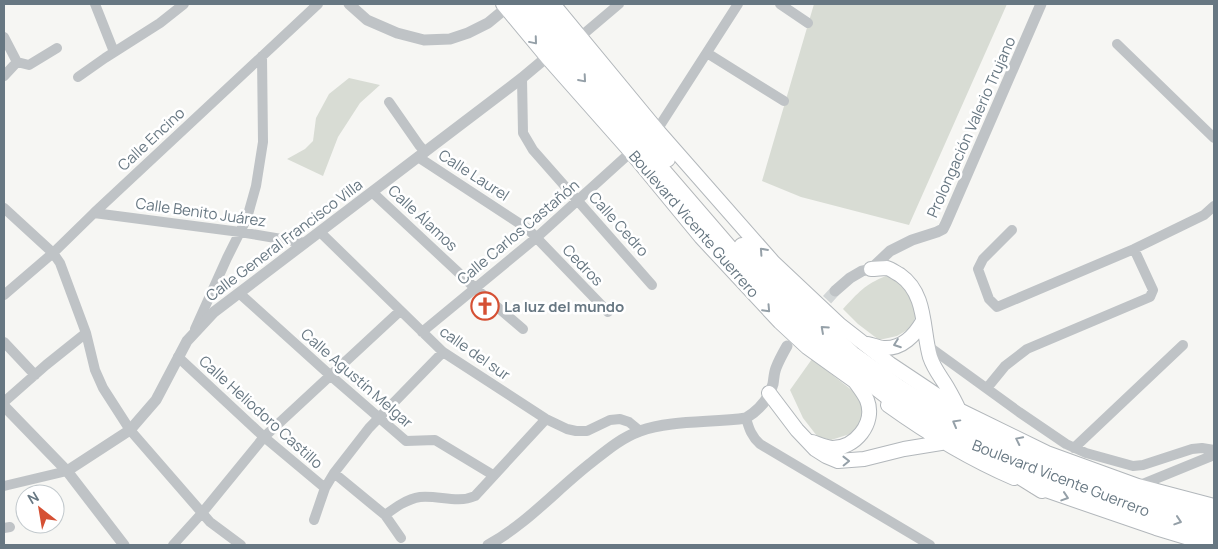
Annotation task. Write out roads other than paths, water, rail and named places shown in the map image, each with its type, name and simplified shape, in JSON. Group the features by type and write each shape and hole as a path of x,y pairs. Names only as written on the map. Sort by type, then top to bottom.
{"highway":[{"name":"Boulevard Vicente Guerrero","path":"536,4 701,201 759,266 852,354 898,387 957,424 1025,456 1214,520"},
{"name":"Boulevard Vicente Guerrero","path":"510,5 547,17 750,272 799,325 891,399 953,441 1039,473 1214,533"},
{"path":"953,441 1042,490"}],"main road":[{"name":"Boulevard Vicente Guerrero","path":"510,5 547,56 632,152 701,237 780,322 808,347 906,418 953,441"},
{"name":"Boulevard Vicente Guerrero","path":"547,17 580,37 657,130 773,262 840,325 890,364 959,410 1047,453 1138,486 1214,506"},
{"path":"871,269 888,268 906,279 919,298 930,357 959,410"},
{"path":"862,342 884,349 894,346 911,338 924,321"},
{"path":"804,438 829,448 850,444 860,436 868,420 869,412 866,399 854,380"},
{"path":"769,393 804,438 815,449 838,461 864,459 904,449 953,441"},
{"name":"Boulevard Vicente Guerrero","path":"1042,490 1212,545"}],"street":[{"path":"95,4 114,52"},
{"path":"78,77 160,23 184,4"},
{"name":"Calle Encino","path":"4,295 53,253 318,4"},
{"path":"349,4 367,20 397,33 424,40 450,39 468,34 488,23 510,5"},
{"path":"580,37 619,4"},
{"path":"657,130 738,4"},
{"path":"780,4 808,23"},
{"name":"Prolongación Valerio Trujano","path":"835,291 850,278 862,271 871,269 890,251 912,240 931,235 942,229 1041,4"},
{"path":"4,37 17,62 29,65 57,48"},
{"path":"1118,44 1214,138"},
{"path":"707,53 784,101"},
{"path":"193,335 247,218 256,186 263,142 262,56"},
{"name":"Calle General Francisco Villa","path":"67,471 130,430 156,400 187,341 214,312 522,78 547,56"},
{"path":"4,76 17,62"},
{"name":"Calle Cedro","path":"522,78 523,133 533,150 652,285"},
{"path":"389,102 422,154"},
{"name":"Calle Carlos Castañón","path":"422,332 536,238 632,152"},
{"name":"Calle Laurel","path":"422,154 528,229 536,238"},
{"name":"Calle Álamos","path":"372,192 475,288 523,329"},
{"path":"1012,230 982,259 978,269 989,299 997,307 1134,249 1204,215 1214,206"},
{"path":"4,208 53,253 60,262 86,333 95,370 103,388 130,430 210,522 241,545"},
{"name":"Calle Benito Juárez","path":"94,213 240,232 305,243"},
{"name":"calle del sur","path":"320,232 443,352 546,419 576,431 587,431 610,420 620,419 628,422 640,431"},
{"name":"Cedros","path":"536,238 608,312"},
{"path":"987,388 1005,366 1027,349 1150,297 1153,290 1134,249"},
{"name":"Calle Agustín Melgar","path":"239,293 330,376 406,441 435,440 493,476"},
{"path":"173,545 264,437 400,311"},
{"path":"86,333 35,375 4,404 67,471 124,545"},
{"path":"4,342 35,375"},
{"path":"1074,448 1183,345"},
{"path":"488,545 527,518 576,474 612,446 640,431 676,424 746,418 764,402 773,384 775,370 780,357 787,346"},
{"path":"928,346 1066,444 1086,453 1133,466 1143,465 1192,449 1214,450"},
{"path":"314,520 325,488 334,473 369,428 443,352"},
{"name":"Calle Heliodoro Castillo","path":"178,357 264,437 325,488"},
{"path":"746,418 751,434 760,444 930,545"},
{"path":"385,515 402,503 420,497 467,500 475,496 546,419"},
{"path":"1138,486 1214,455"},
{"path":"6,484 67,471"},
{"path":"334,473 385,515 401,538"}],"tunnel":[{"path":"816,312 835,291"}],"place":[{"name":"La luz del mundo","path":"485,306"}]}
